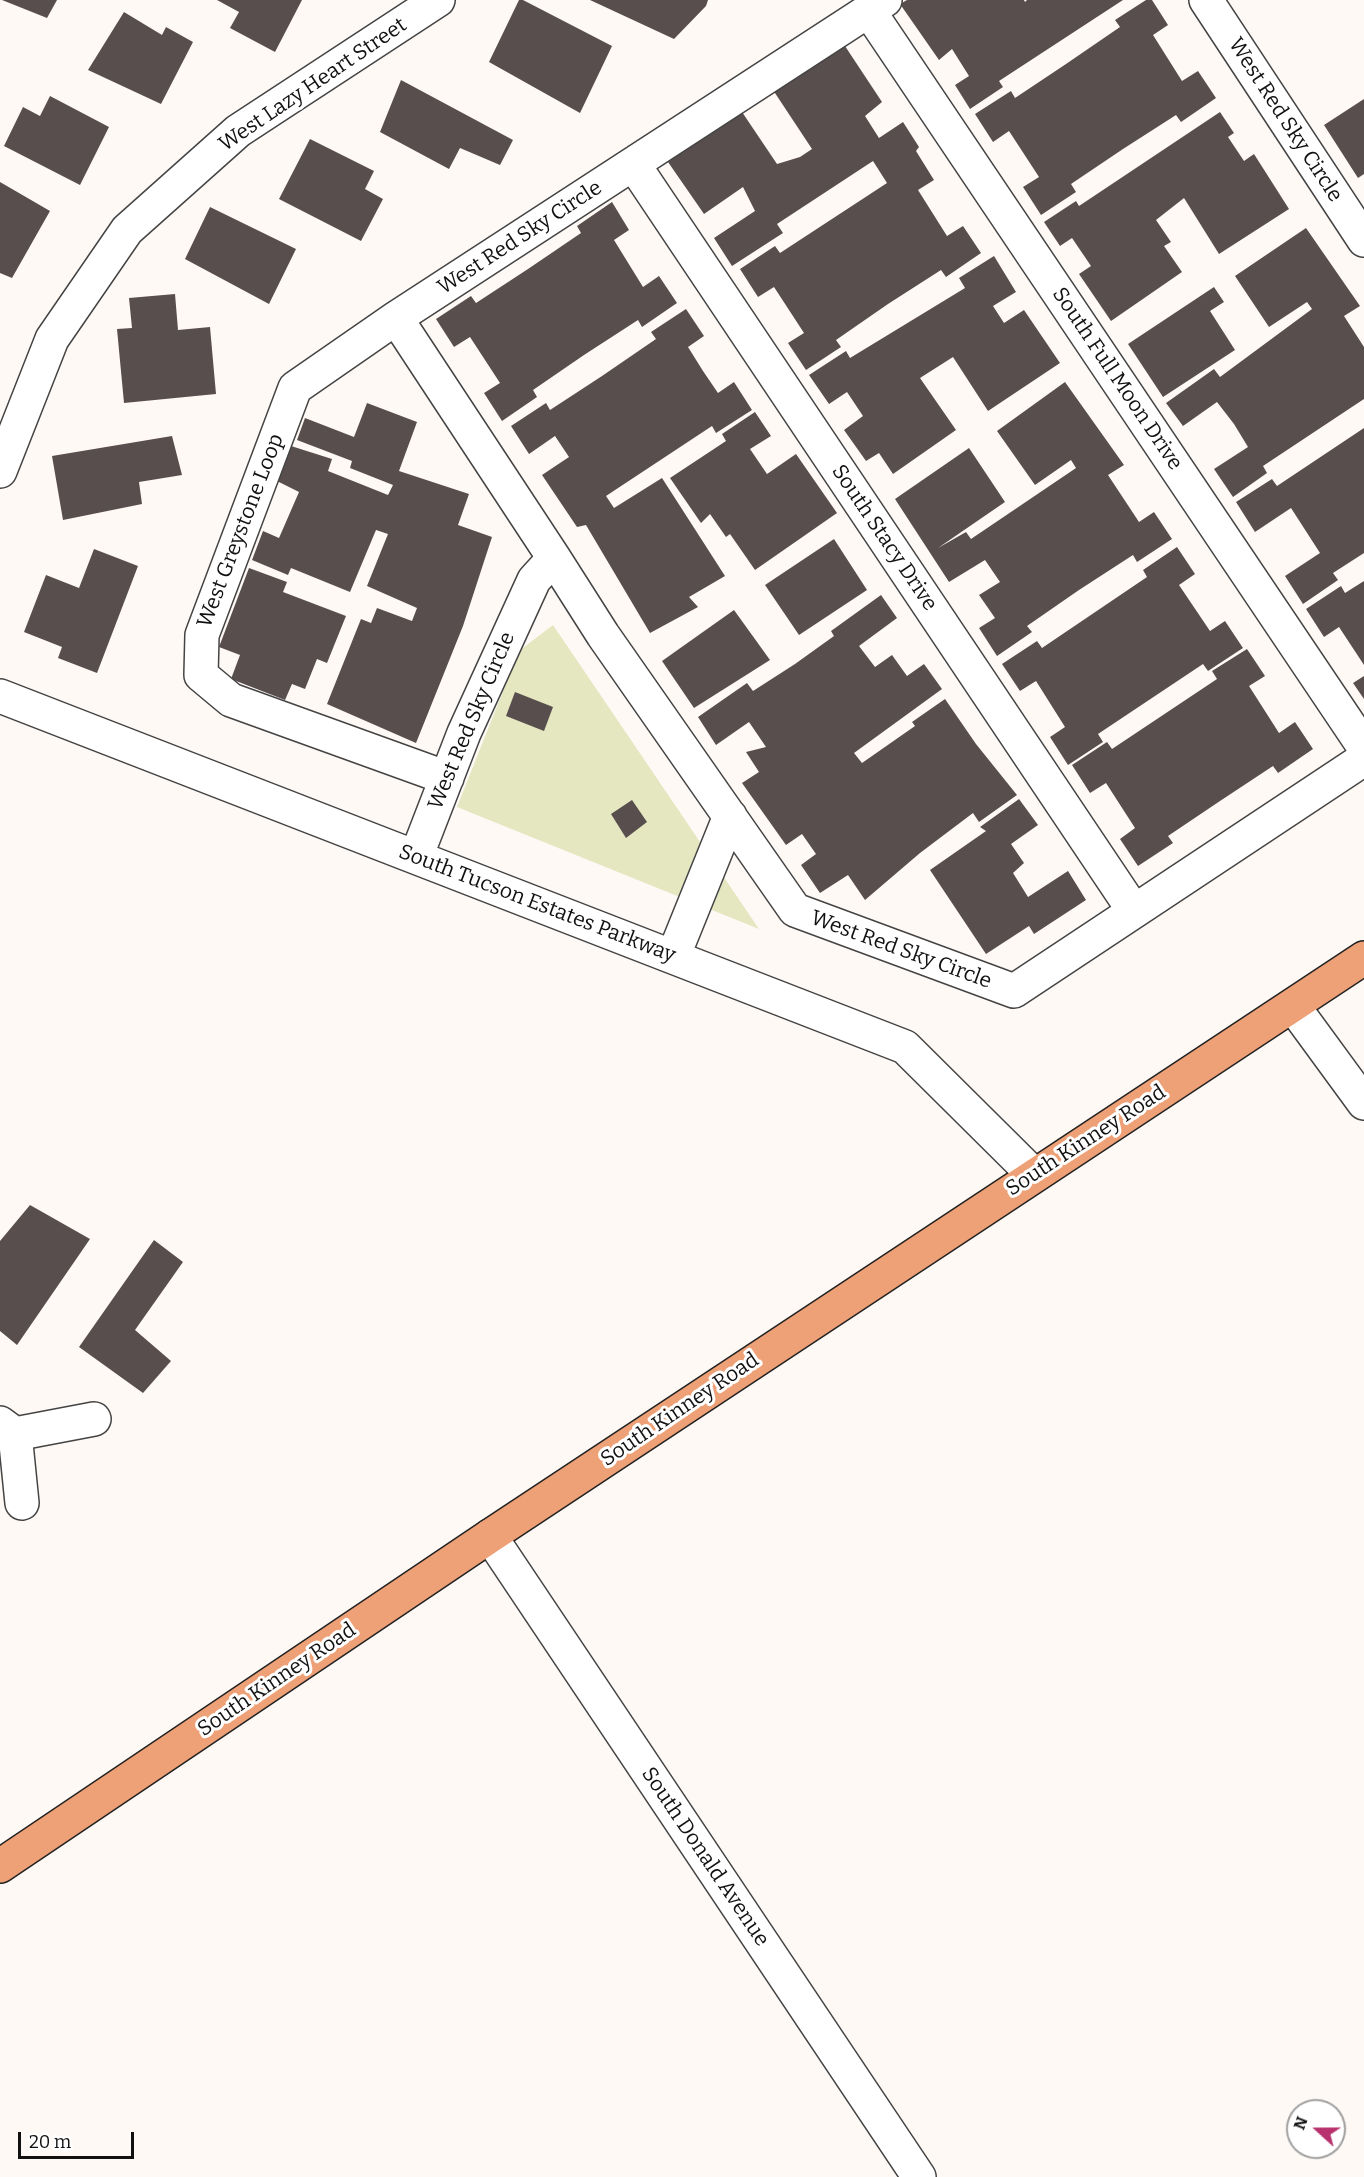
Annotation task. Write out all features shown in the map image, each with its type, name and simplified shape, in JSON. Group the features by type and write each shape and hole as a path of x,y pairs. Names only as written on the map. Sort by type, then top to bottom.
{"main road":[{"name":"South Kinney Road","path":"0,1866 490,1536 1364,958"}],"street":[{"name":"West Lazy Heart Street","path":"0,471 52,339 127,230 238,131 438,0"},
{"name":"West Red Sky Circle","path":"1206,0 1364,240"},
{"name":"West Red Sky Circle","path":"877,5 396,318 603,635 795,910 1014,992 1364,759"},
{"name":"South Full Moon Drive","path":"877,5 1364,747"},
{"name":"South Stacy Drive","path":"634,165 1134,911"},
{"name":"West Greystone Loop","path":"396,318 295,388 202,635 201,675 231,700 447,778"},
{"name":"West Red Sky Circle","path":"416,857 464,733 534,580 554,558"},
{"name":"South Tucson Estates Parkway","path":"0,696 905,1047 1034,1175"},
{"path":"673,957 730,816"},
{"path":"1293,1006 1364,1103"},
{"path":"22,1503 7,1429 94,1419"},
{"name":"South Donald Avenue","path":"490,1536 919,2177"}],"green space":[{"path":"553,625 759,929 457,807 519,651"}],"building":[{"path":"2,0 57,0 47,18"},
{"path":"217,0 302,0 275,52 230,28 239,12"},
{"path":"519,0 612,46 580,113 489,62"},
{"path":"590,0 708,0 706,6 674,39"},
{"path":"907,0 1024,0 1025,2 1027,0 1123,0 999,81 1003,87 970,109 955,85 969,76 952,49 939,60 900,4"},
{"path":"1146,0 1152,0 1168,25 1153,35 1182,81 1198,71 1216,98 1181,122 1176,115 1123,149 1071,184 1076,192 1041,215 1023,187 1039,177 1009,131 993,142 975,114 1011,91 1015,98 1066,64 1120,27 1115,20"},
{"path":"124,12 162,35 166,27 193,42 161,104 88,70"},
{"path":"843,43 882,102 865,116 879,138 903,122 919,147 916,151 934,180 918,190 947,236 963,226 981,253 946,277 941,270 888,304 836,340 841,347 806,370 788,343 804,333 774,287 758,297 740,269 775,246 780,253 887,183 873,161 777,224 783,233 732,266 714,238 755,211 743,187 704,214 668,162 742,112 777,164 800,157 812,149 773,90"},
{"path":"401,80 513,140 500,165 460,148 449,169 380,132"},
{"path":"50,96 109,127 80,185 4,146 23,107 40,116"},
{"path":"1364,99 1364,174 1358,178 1324,125"},
{"path":"1220,112 1234,133 1228,137 1244,161 1254,154 1289,209 1219,254 1184,198 1156,220 1171,242 1164,246 1182,272 1111,321 1079,274 1091,266 1072,238 1060,246 1044,222 1076,201 1079,206"},
{"path":"310,139 374,171 365,189 383,199 361,241 279,199"},
{"path":"0,182 50,211 12,278 0,273"},
{"path":"612,202 629,230 614,240 643,287 659,276 677,303 642,327 638,320 584,355 533,390 537,397 502,421 484,393 500,383 470,337 454,347 436,319 471,296 476,303 528,269 581,233 577,226"},
{"path":"210,207 296,249 269,304 185,259"},
{"path":"1306,228 1360,306 1344,316 1364,347 1364,399 1263,466 1267,473 1233,497 1214,469 1248,447 1234,424 1217,402 1183,426 1166,403 1214,369 1220,377 1312,309 1307,302 1269,327 1235,276"},
{"path":"994,256 1016,292 993,306 1004,323 1024,310 1060,363 988,411 953,357 920,378 956,430 893,474 879,453 866,461 844,430 863,416 847,392 829,404 809,375 846,351 850,358 965,288 959,278"},
{"path":"1214,287 1224,302 1210,311 1235,350 1163,397 1128,344"},
{"path":"175,294 178,330 210,327 216,394 124,403 117,329 132,328 129,298"},
{"path":"686,309 704,336 688,347 703,371 718,393 734,382 752,410 716,433 712,426 606,496 614,508 662,478 725,576 689,597 698,607 650,633 586,525 577,527 542,475 569,457 555,436 529,454 511,426 546,403 550,410 602,376 656,339 651,332"},
{"path":"1065,382 1124,465 1108,475 1139,522 1154,512 1172,539 1137,562 1133,555 1079,590 1027,626 1032,632 997,656 979,628 995,618 979,595 1000,582 985,560 949,582 895,499 969,448 1005,502 938,548 966,532 971,539 1076,468 1071,460 1035,485 997,431"},
{"path":"367,403 417,422 399,471 469,494 458,525 492,537 463,626 416,743 327,704 361,619 371,623 377,608 412,621 417,608 367,586 388,534 376,530 350,592 291,568 288,575 252,560 263,531 279,538 299,492 275,480 291,446 332,459 328,471 388,495 393,485 350,468 352,461 297,440 305,418 354,437"},
{"path":"755,412 771,436 750,449 767,474 796,454 837,513 755,570 730,534 726,537 710,514 701,523 670,478 726,441 722,434"},
{"path":"1364,428 1364,553 1333,573 1338,580 1303,604 1285,576 1320,553 1291,508 1255,532 1236,502 1272,479 1277,486"},
{"path":"172,436 182,475 139,482 142,504 63,520 52,456"},
{"path":"834,539 867,590 799,635 765,585"},
{"path":"1177,547 1195,574 1179,585 1210,631 1225,621 1243,648 1208,671 1203,664 1098,734 1103,742 1068,765 1050,737 1065,727 1036,681 1020,691 1002,664 1037,641 1042,648 1147,577 1143,570"},
{"path":"94,549 138,566 97,673 58,658 62,647 24,632 46,575 79,588"},
{"path":"249,568 287,582 283,592 346,616 327,663 317,659 305,689 292,684 285,700 231,679 240,655 219,647"},
{"path":"1364,581 1364,665 1339,627 1324,637 1306,609 1341,586 1345,593"},
{"path":"881,595 897,618 859,646 875,667 892,655 907,676 924,664 942,689 854,753 862,763 915,726 912,722 945,699 976,744 1017,795 979,822 973,813 920,853 865,900 848,875 820,893 801,865 816,854 802,834 786,845 742,783 759,772 746,752 766,747 749,722 716,745 698,717 747,683 753,691 795,664 834,636 831,631"},
{"path":"734,610 770,660 694,708 662,661"},
{"path":"1247,649 1265,676 1249,686 1279,733 1295,722 1313,749 1278,773 1273,766 1220,801 1168,836 1173,843 1138,866 1120,839 1135,828 1106,783 1090,793 1072,765 1107,742 1112,749 1217,679 1212,671"},
{"path":"1364,676 1364,699 1353,683"},
{"path":"515,692 553,707 544,731 506,716"},
{"path":"1019,799 1038,825 1011,844 1024,863 1013,873 1028,897 1068,871 1086,900 1034,934 1029,926 986,954 930,870 986,831 980,827"},
{"path":"632,800 647,822 626,838 611,814"},
{"path":"30,1205 90,1239 17,1345 0,1331 0,1241"},
{"path":"154,1240 183,1262 135,1330 171,1361 143,1393 79,1347"}]}
